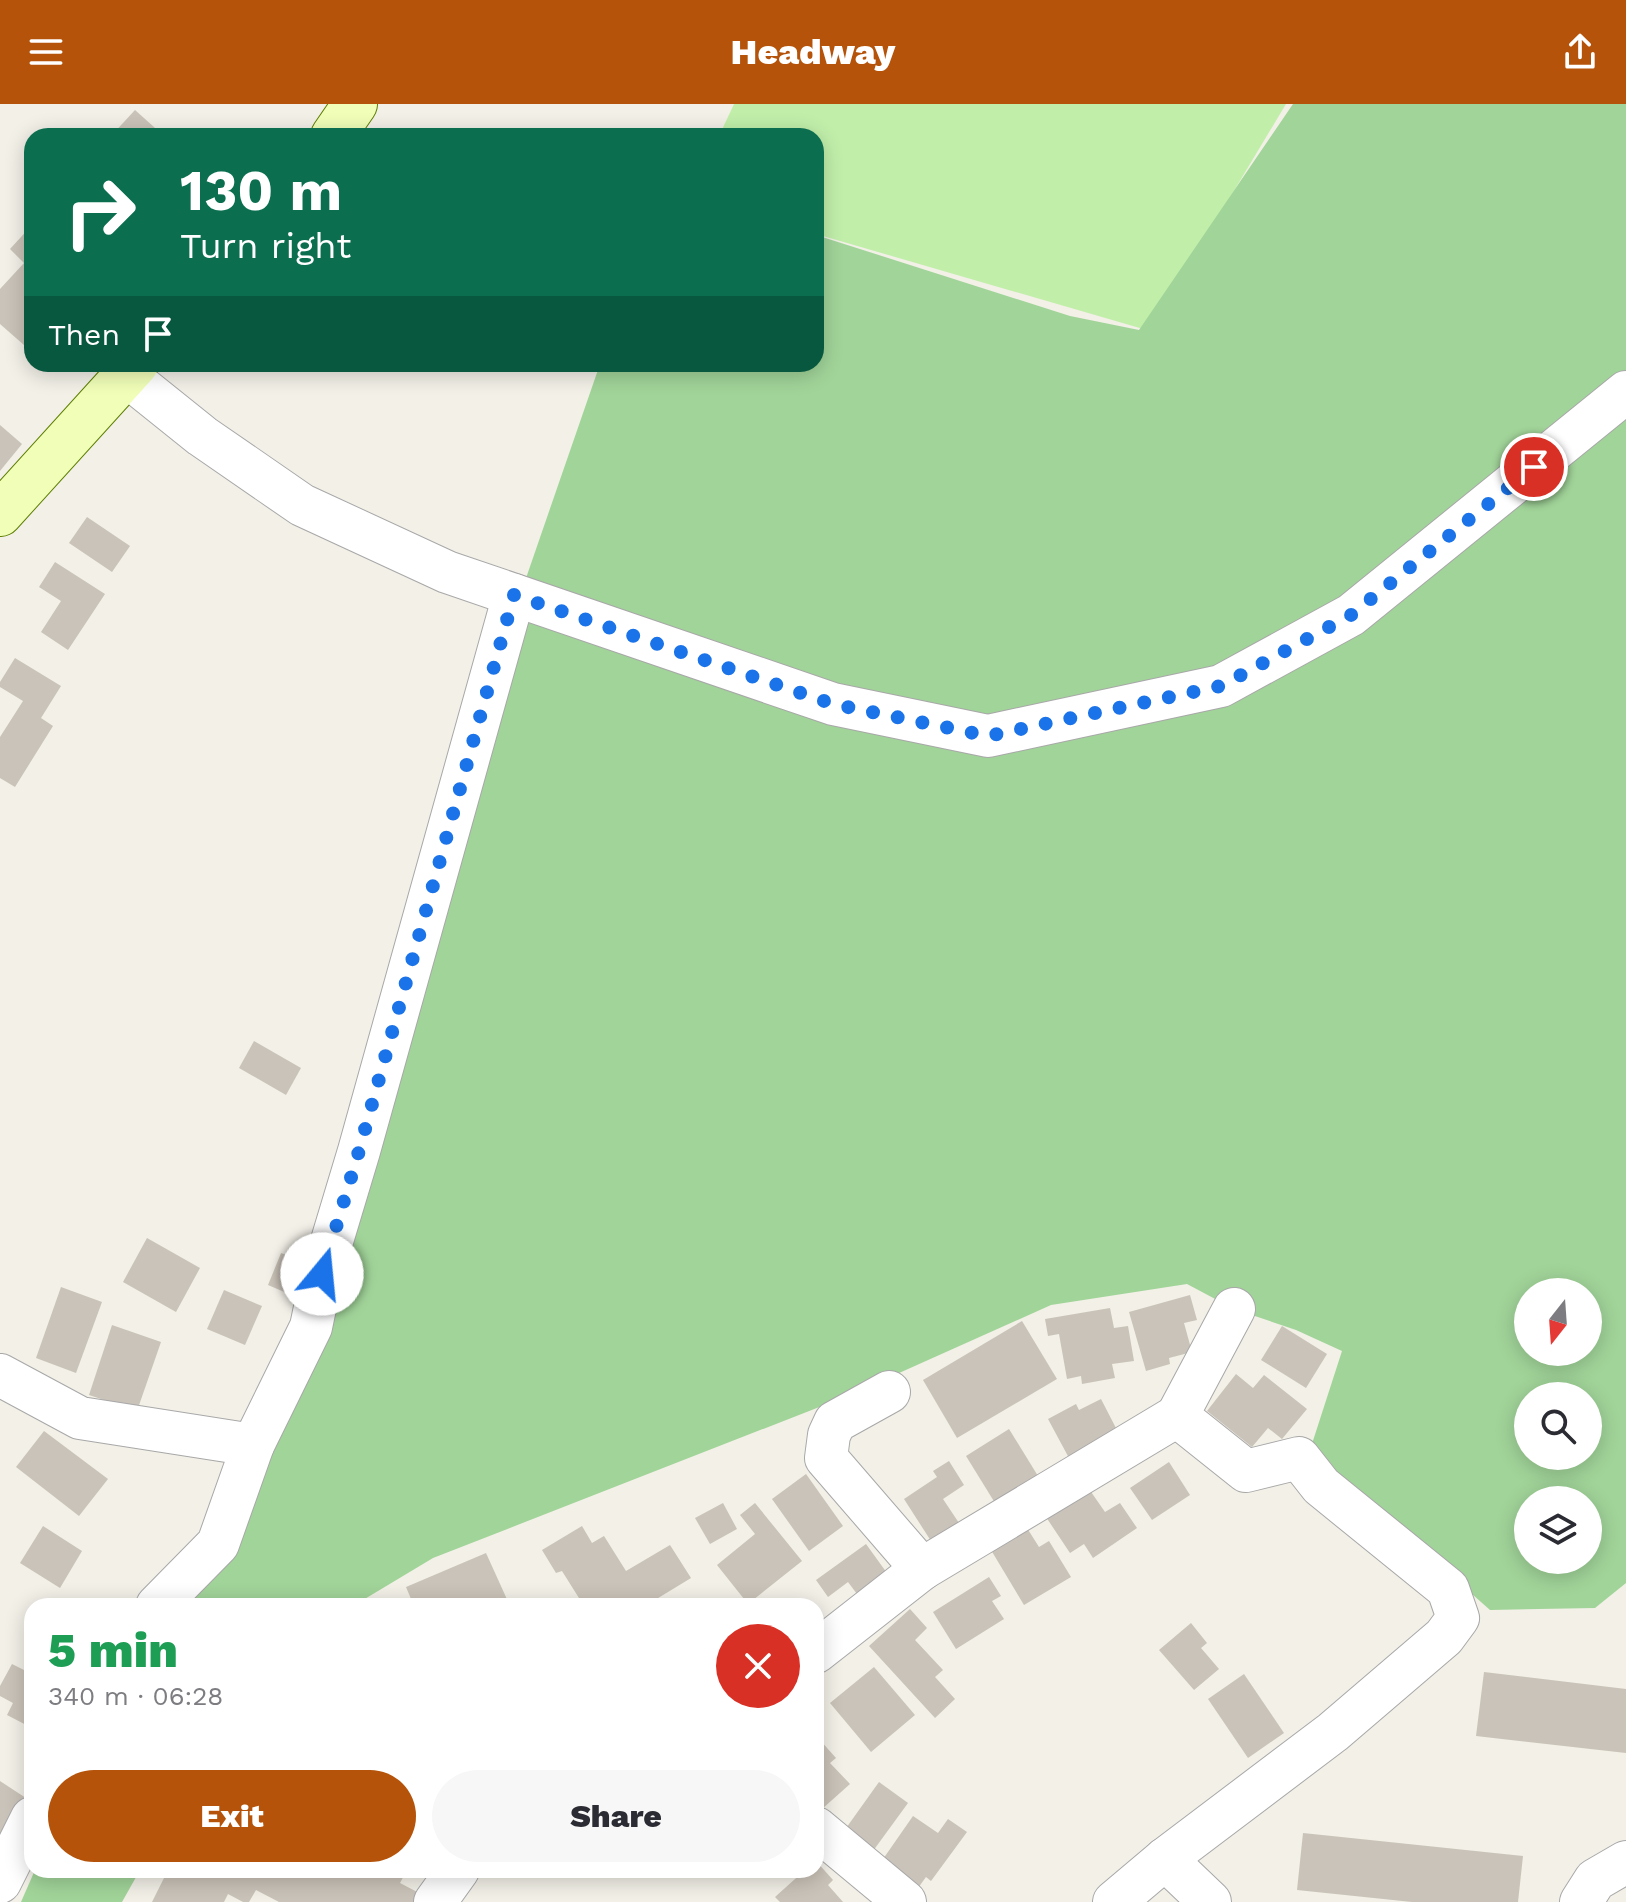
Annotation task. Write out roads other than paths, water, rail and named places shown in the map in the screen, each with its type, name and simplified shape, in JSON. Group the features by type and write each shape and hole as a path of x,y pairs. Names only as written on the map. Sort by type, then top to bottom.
{"street":[{"path":"338,128 355,104"},
{"path":"0,514 129,372"},
{"path":"133,372 202,436 302,505 447,572 833,704 988,736 1221,686 1351,615 1626,392"},
{"path":"165,1598 218,1544 253,1445 311,1327 322,1274 514,595"},
{"path":"824,1646 922,1569 1177,1416 1234,1309"},
{"path":"0,1375 80,1418 253,1445"},
{"path":"889,1392 835,1422 829,1435 826,1458 922,1569"},
{"path":"1114,1902 1165,1859 1333,1732 1444,1637 1458,1618 1448,1589 1321,1486 1299,1458 1246,1471 1177,1416"},
{"path":"0,1882 24,1834"},
{"path":"824,1835 905,1902"},
{"path":"1165,1859 1210,1902"},
{"path":"1581,1902 1595,1880 1626,1862"},
{"path":"435,1902 452,1878"}]}
